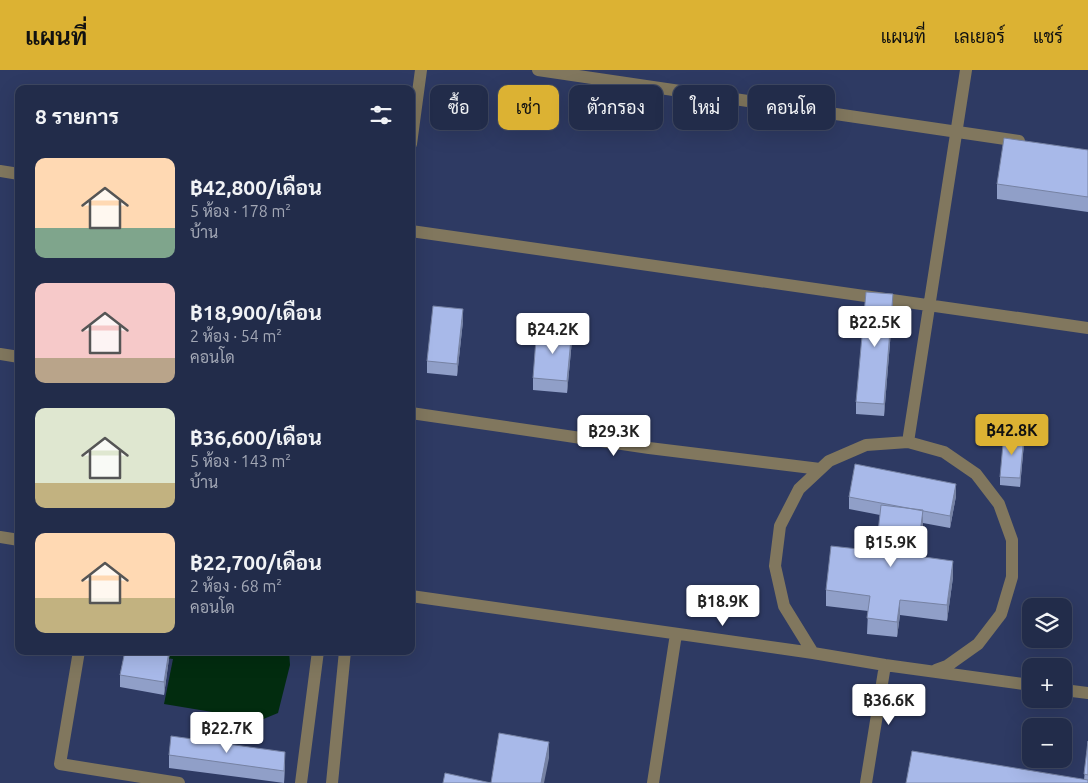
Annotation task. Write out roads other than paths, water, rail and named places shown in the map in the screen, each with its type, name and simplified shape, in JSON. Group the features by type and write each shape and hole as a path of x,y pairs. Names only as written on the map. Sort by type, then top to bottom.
{"street":[{"path":"415,114 421,70"},
{"path":"538,70 1032,143"},
{"path":"908,442 966,70"},
{"path":"0,171 15,173"},
{"path":"415,232 1088,328"},
{"path":"0,354 15,356"},
{"path":"415,414 650,448 820,469"},
{"path":"813,653 784,606 775,566 780,526 799,489 829,461 866,445 908,442 944,452 976,474 999,504 1012,540 1012,578 1001,614 978,644 947,666 933,671"},
{"path":"0,537 15,539"},
{"path":"415,597 1022,684"},
{"path":"653,783 676,634"},
{"path":"78,655 60,764 179,783"},
{"path":"302,783 318,655"},
{"path":"332,783 344,655"},
{"path":"866,783 885,665"},
{"path":"1072,691 1088,693"}]}
